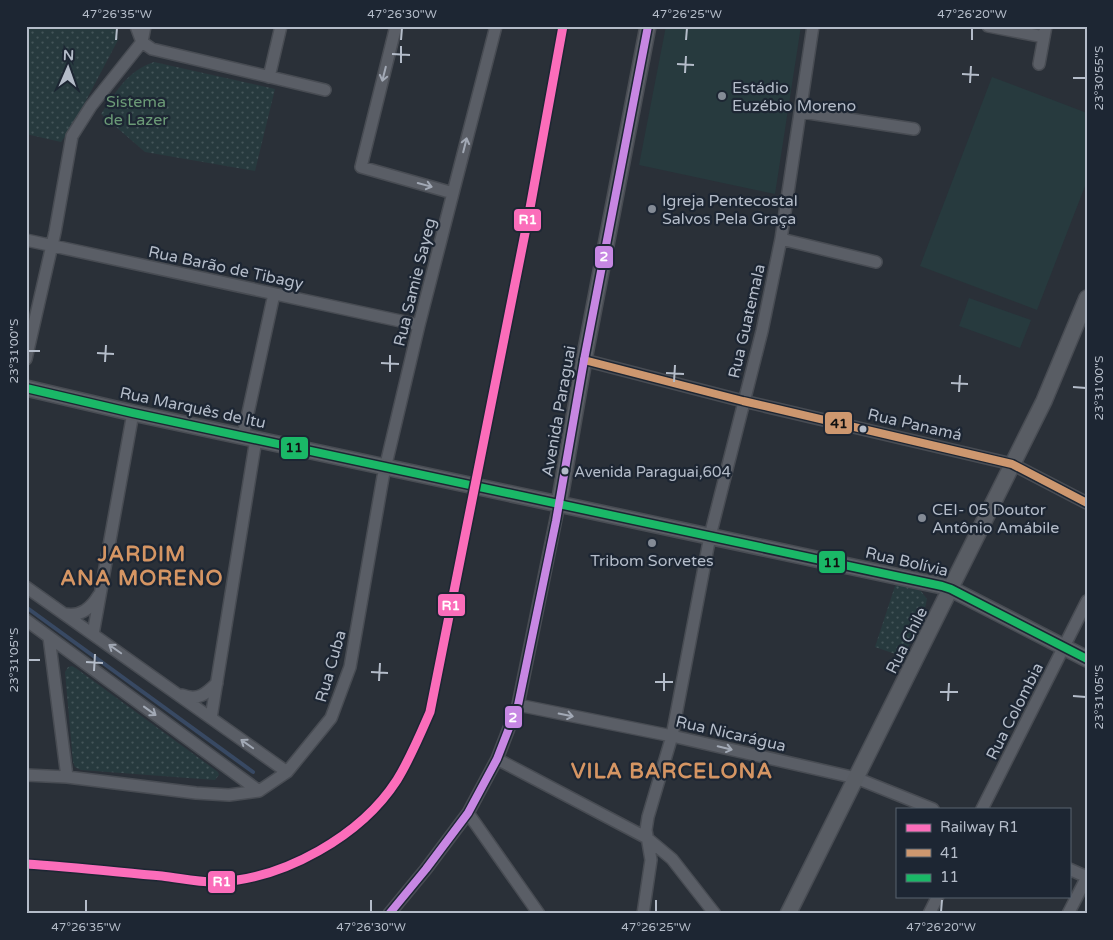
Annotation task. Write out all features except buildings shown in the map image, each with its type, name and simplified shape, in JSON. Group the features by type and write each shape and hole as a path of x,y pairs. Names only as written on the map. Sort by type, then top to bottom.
{"street":[{"path":"136,26 142,42 152,49 325,90"},
{"path":"26,359 52,245 72,136 91,106 142,42 146,26"},
{"path":"269,77 281,26"},
{"path":"396,26 361,167 453,193"},
{"name":"Rua Samie Sayeg","path":"385,467 419,325 496,26"},
{"name":"Avenida Paraguai","path":"389,914 468,813 497,759 518,706 648,26"},
{"name":"Rua Guatemala","path":"643,914 651,860 646,830 648,817 672,736 710,536 762,331 782,239 802,112 813,26"},
{"path":"988,26 1045,32 1040,64"},
{"path":"802,112 914,129"},
{"path":"782,239 876,262"},
{"name":"Rua Barão de Tibagy","path":"26,240 419,325"},
{"path":"212,718 250,438 274,294"},
{"name":"Rua Chile","path":"788,914 1055,377 1087,298"},
{"name":"Rua Panamá","path":"584,360 743,401 1012,464 1087,503"},
{"name":"Rua Marquês de Itu","path":"26,388 133,413 558,504"},
{"path":"93,634 133,413"},
{"name":"Rua Cuba","path":"26,775 67,777 196,793 228,795 259,791 287,772 331,718 350,668 385,467"},
{"name":"Rua Bolívia","path":"558,504 951,589 1087,659"},
{"path":"26,587 287,772"},
{"path":"65,614 75,616 83,612 93,605 100,594"},
{"name":"Rua Colombia","path":"983,808 1087,601"},
{"path":"26,620 259,791"},
{"path":"49,637 67,777"},
{"path":"177,694 190,698 200,697 217,683"},
{"name":"Rua Nicarágua","path":"518,706 672,736 856,778 931,808"},
{"path":"497,759 647,838 672,859 715,914"},
{"path":"468,813 539,914"},
{"path":"1068,914 1087,877 1070,869"},
{"path":"929,914 937,898"}],"green space":[{"path":"26,26 116,26 118,40 72,127 61,142 26,134"},
{"name":"Estádio Euzébio Moreno","path":"666,26 801,26 775,194 639,165"},
{"name":"Sistema de Lazer","path":"154,62 275,89 255,171 145,152 101,114 130,76 137,70"},
{"path":"992,77 1087,113 1087,181 1037,310 920,266"},
{"path":"969,298 1031,320 1020,348 959,326"},
{"path":"896,583 921,591 927,599 904,657 875,647"},
{"path":"72,666 218,772 219,775 215,780 81,770 75,767 65,672 68,667"}],"waterway":[{"path":"26,607 253,772"}],"rail line":[{"name":"R1","path":"26,864 162,876 204,882 243,879 269,873 319,851 363,819 382,800 397,780 411,755 430,712 530,208 563,26"}],"transit line":[{"name":"2","path":"389,914 468,813 497,759 518,705 556,521 584,360 648,26"},
{"name":"41","path":"584,360 743,401 1012,464 1087,503"},
{"name":"11","path":"26,388 133,413 942,586 1087,659"}],"place":[{"name":"Estádio Euzébio Moreno","path":"722,96"},
{"name":"Igreja Pentecostal Salvos Pela Graça","path":"652,209"},
{"name":"Avenida Paraguai,604","path":"565,471"},
{"name":"CEI- 05 Doutor Antônio Amábile","path":"922,518"},
{"name":"Tribom Sorvetes","path":"652,543"}],"district":[{"name":"JARDIM ANA MORENO","path":"142,566"},
{"name":"VILA BARCELONA","path":"672,771"}]}
